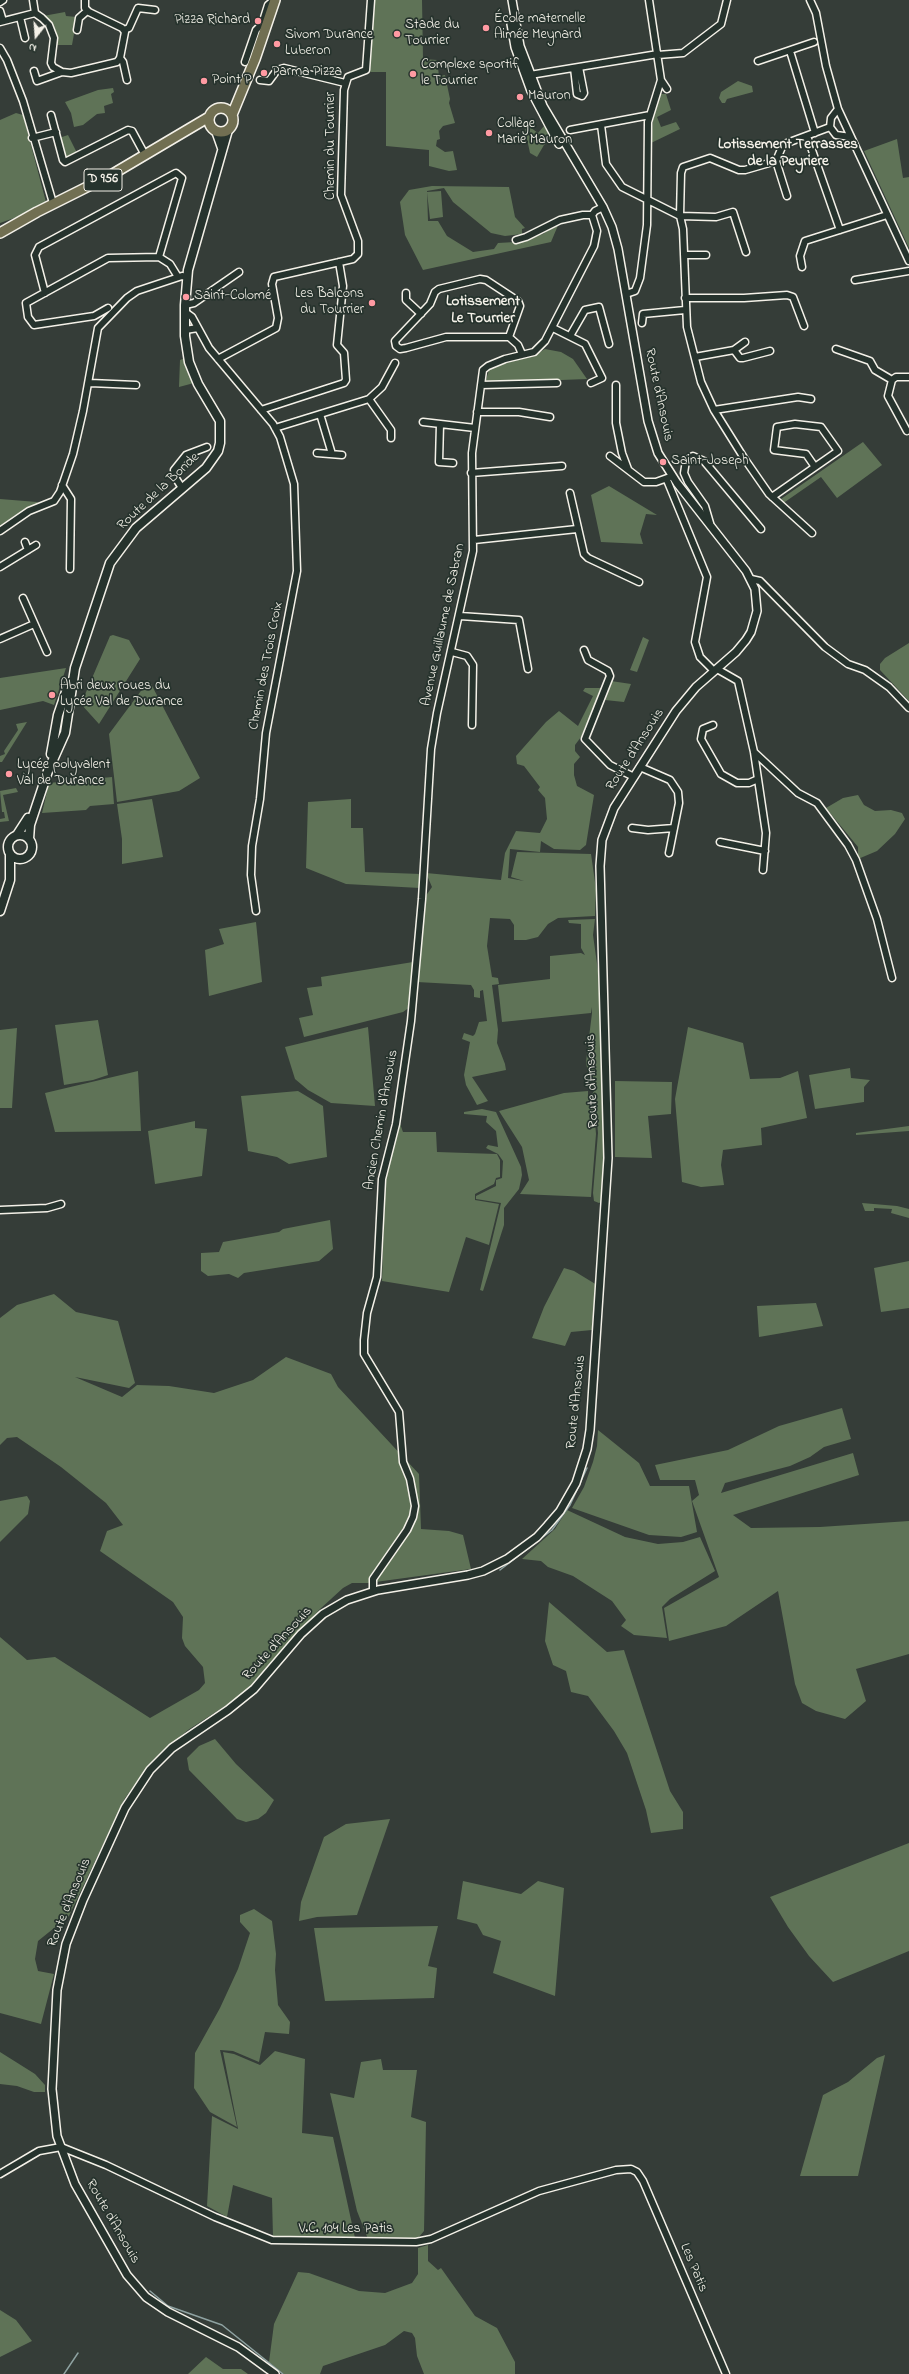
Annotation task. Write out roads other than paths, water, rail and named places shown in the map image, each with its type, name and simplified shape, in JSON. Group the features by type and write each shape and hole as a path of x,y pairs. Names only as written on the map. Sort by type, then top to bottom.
{"main road":[{"path":"214,129 228,130 233,122 232,115 255,60 275,0"},
{"path":"222,148 209,117 215,110 221,108 244,85"},
{"path":"221,108 227,110 232,115"},
{"name":"D 956","path":"0,233 53,203 111,175 186,129 209,117"},
{"name":"D 956","path":"186,129 214,129"},
{"name":"Route de la Bonde","path":"17,835 28,820 52,750 59,708 75,668 105,574 114,556 136,528 213,460 220,444 221,429 216,412 193,374 186,351 185,308 187,277 228,130"},
{"name":"D 956","path":"0,226 16,224"},
{"name":"Route de la Bonde","path":"29,839 29,829 48,771 67,728 69,698 75,668"},
{"path":"0,911 10,880 23,858 32,850 29,839 26,836 17,835 8,844 10,854 10,880"},
{"path":"10,854 18,859 23,858"}],"street":[{"path":"33,0 35,13 49,25 53,32 54,38 51,63 53,67 62,72 71,73 113,64 120,58"},
{"path":"85,0 84,3 87,11 124,30"},
{"path":"245,62 255,33 262,24 268,5 275,0"},
{"name":"Chemin du Tourrier","path":"339,262 353,259 358,254 358,241 341,195 345,83 348,77 366,70 371,0"},
{"name":"Route d'Ansouis","path":"511,0 516,30 541,107"},
{"name":"Route d'Ansouis","path":"275,2374 238,2347 157,2305 136,2288 114,2255 75,2184 60,2147 55,2122 52,2089 57,1990 61,1964 72,1924 125,1808 136,1789 160,1759 183,1739 228,1710 254,1689 313,1622 347,1600 373,1591 468,1575 483,1571 507,1559 537,1537 560,1511 576,1483 582,1467 590,1430 608,1158 600,848 610,816 676,711 687,697 736,652 751,632 757,611 755,589 751,579 710,523 670,477 658,453 651,434 615,238 603,207 541,107 515,47 511,0"},
{"path":"626,294 636,291 640,278 647,200 650,115 661,80 649,0"},
{"path":"530,75 658,54 683,53 721,24 726,0"},
{"path":"810,0 816,13 826,66 838,109 909,261"},
{"path":"124,30 129,28 138,8 155,10"},
{"path":"0,11 2,21 35,13"},
{"path":"77,30 79,18 87,11"},
{"path":"20,17 25,38"},
{"path":"124,30 120,58 123,62 127,80"},
{"path":"758,61 814,42"},
{"path":"0,48 8,60 23,101 32,138 53,203"},
{"path":"790,51 815,133"},
{"path":"260,80 269,81 277,70 284,68 345,83"},
{"path":"34,71 37,81 62,72"},
{"path":"661,80 667,89"},
{"path":"838,109 831,118 830,127 836,134 851,137"},
{"path":"52,115 63,160 65,162 128,130 132,131 145,155"},
{"path":"570,130 650,115"},
{"path":"601,125 606,164 622,186 680,216 716,217 733,212 746,252"},
{"path":"787,196 776,162 782,147 830,127"},
{"path":"32,138 56,132"},
{"path":"807,136 840,230"},
{"path":"776,162 745,170 739,170 710,158 684,166 680,173 680,216 683,229 685,310 687,327 701,382 714,410 744,458 772,497 812,533"},
{"path":"45,293 35,255 39,247 176,173 182,178 159,257"},
{"path":"516,240 526,237 560,220 583,215 592,215 595,210 603,207"},
{"name":"Avenue Guillaume de Sabran","path":"431,749 437,714 460,616 474,540 471,473 475,428 483,370 488,366 522,354 534,352 541,347 553,328 597,238 592,215"},
{"path":"802,267 800,256 805,241 887,215"},
{"path":"684,255 706,255"},
{"path":"108,308 94,316 34,325 28,317 26,303 108,258 159,257 170,264 178,278"},
{"path":"218,359 276,328 278,318 272,284 274,277 339,262 343,286 337,345 344,353 346,380 344,383 261,410"},
{"path":"855,280 909,271"},
{"path":"185,308 239,272"},
{"path":"0,532 29,511 54,501 62,485 73,454 90,383 98,328 127,298 137,291 178,278 187,277"},
{"path":"509,337 520,306 518,301 486,280 480,279 440,289 435,292 430,304 394,341 400,349 446,337 509,337 518,345 522,354"},
{"path":"406,293 406,300 421,314"},
{"path":"685,298 744,298 787,295 793,297 804,326"},
{"name":"Chemin des Trois Croix","path":"185,308 192,317 203,339 275,428 290,468 294,484 297,571 266,733 260,798 252,846 251,875 256,911"},
{"path":"570,336 584,310 599,308 609,344"},
{"path":"642,323 643,314 685,310"},
{"path":"185,330 198,328"},
{"path":"553,328 585,344 602,378 591,383"},
{"path":"695,357 734,350 745,342"},
{"path":"836,349 870,361 876,370 892,380"},
{"path":"734,350 740,358 770,351"},
{"path":"275,428 369,399 382,387 396,363"},
{"path":"907,431 888,396 892,380 896,377 909,377"},
{"path":"90,383 136,385"},
{"path":"481,385 557,383"},
{"path":"616,385 616,423 622,453 628,469"},
{"path":"714,410 798,397 811,399"},
{"path":"369,399 391,430 391,438"},
{"path":"477,412 519,412 550,417"},
{"path":"320,414 332,454"},
{"path":"423,422 475,428"},
{"path":"440,424 439,462 453,463"},
{"path":"772,497 838,451 821,427 795,424 777,428 774,450 806,454 815,467"},
{"path":"182,488 174,477 174,470 186,455 207,447"},
{"path":"317,454 342,455"},
{"path":"610,456 644,482 650,483 670,477 707,577 695,642 700,657 715,670 738,681 754,752 766,833 763,870"},
{"path":"710,523 705,506 688,482 684,473 686,461 693,456 704,460 761,529"},
{"path":"471,473 562,466"},
{"path":"62,485 71,499 70,569"},
{"path":"570,493 577,529 584,554 588,558 639,582"},
{"path":"474,540 577,529"},
{"path":"24,542 28,550"},
{"path":"0,568 36,545"},
{"path":"751,579 760,581 825,647 848,664 865,670 889,687 909,708"},
{"path":"23,598 47,652"},
{"path":"460,616 519,620 528,669"},
{"path":"0,639 34,624"},
{"path":"584,650 588,660 608,672 610,676 585,739 610,765 634,777"},
{"path":"452,652 466,656 473,665 472,725"},
{"path":"713,725 704,729 701,739 721,774 737,783 749,783 758,779"},
{"name":"Ancien Chemin d'Ansouis","path":"373,1591 373,1579 407,1530 413,1517 415,1506 411,1483 402,1452 399,1412 364,1354 364,1340 367,1314 377,1277 382,1179 396,1124 411,1021 422,899 431,749"},
{"path":"754,752 798,793 817,803 848,845 856,860 877,919 892,978"},
{"path":"640,767 670,780 674,785 679,803 669,853"},
{"path":"632,828 648,830 674,828"},
{"path":"720,842 765,851"},
{"path":"0,1210 47,1208 61,1204"},
{"path":"0,2174 39,2151 60,2147"},
{"name":"V.C. 104 Les Patis","path":"60,2147 106,2165 249,2231 272,2240 282,2242 427,2240 539,2191 616,2170 631,2169 637,2172"},
{"name":"Les Patis","path":"637,2172 643,2180 726,2374"}],"waterway":[{"path":"500,1570 552,1530 570,1505 587,1468"},
{"path":"150,2291 168,2306 222,2325 283,2374"},
{"path":"64,2374 78,2353"}],"place":[{"name":"Pizza Richard","path":"258,21"},
{"name":"École maternelle Aimée Meynard","path":"486,28"},
{"name":"Stade du Tourrier","path":"397,34"},
{"name":"Sivom Durance Luberon","path":"277,44"},
{"name":"Parma Pizza","path":"264,73"},
{"name":"Complexe sportif le Tourrier","path":"413,74"},
{"name":"Point P","path":"204,81"},
{"name":"Mauron","path":"520,97"},
{"name":"Collège Marie Mauron","path":"489,133"},
{"name":"Saint-Colomé","path":"186,297"},
{"name":"Les Balcons du Tourrier","path":"372,303"},
{"name":"Saint-Joseph","path":"663,462"},
{"name":"Abri deux roues du Lycée Val de Durance","path":"52,695"},
{"name":"Lycée polyvalent Val de Durance","path":"9,774"}],"district":[{"name":"Lotissement Terrasses de la Peyriere","path":"788,154"},
{"name":"Lotissement Le Tourrier","path":"483,312"}]}
